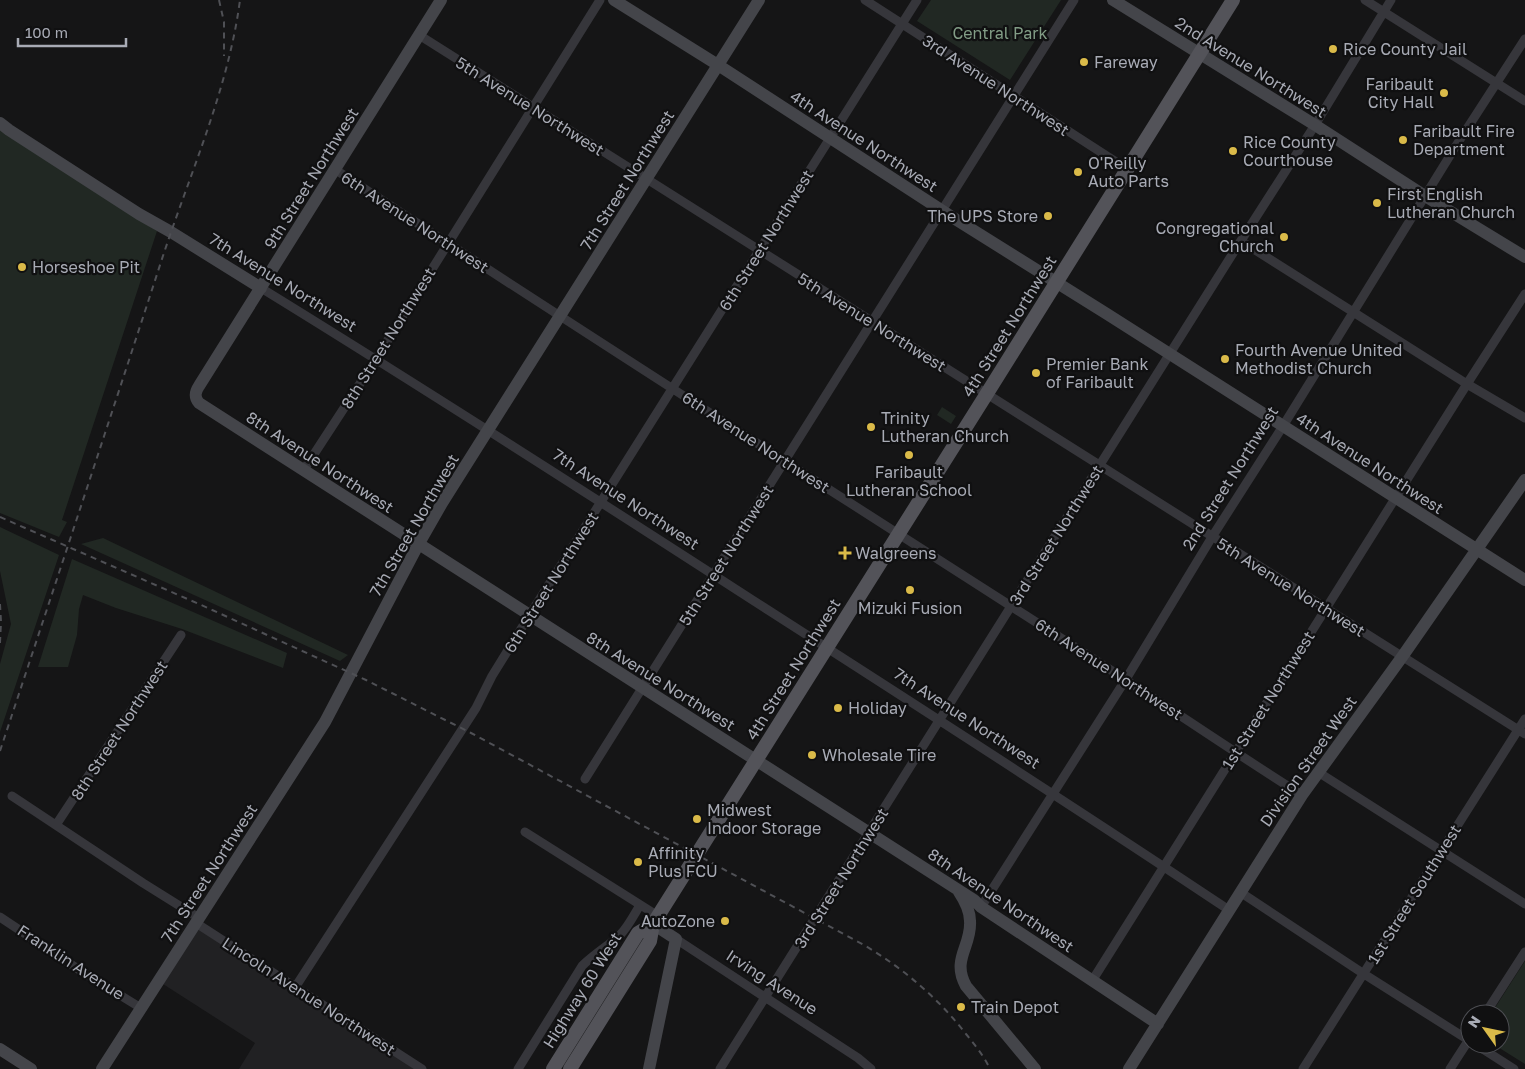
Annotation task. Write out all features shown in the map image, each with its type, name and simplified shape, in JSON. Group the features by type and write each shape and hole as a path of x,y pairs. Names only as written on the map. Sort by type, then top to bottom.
{"main road":[{"name":"4th Street Northwest","path":"655,920 1233,0"},
{"name":"Highway 60 West","path":"554,1069 638,933 655,920"},
{"name":"Highway 60 West","path":"570,1069 650,941 655,920"}],"street":[{"name":"9th Street Northwest","path":"196,399 196,392 199,386 441,0"},
{"name":"8th Street Northwest","path":"303,471 600,0"},
{"name":"4th Avenue Northwest","path":"614,0 1525,580"},
{"name":"7th Street Northwest","path":"102,1069 325,722 418,545 442,504 759,0"},
{"name":"3rd Avenue Northwest","path":"865,0 1127,170"},
{"name":"6th Street Northwest","path":"296,986 476,708 492,676 529,616 917,0"},
{"name":"5th Street Northwest","path":"585,779 1074,0"},
{"name":"2nd Avenue Northwest","path":"1113,0 1525,257"},
{"path":"1365,0 1525,101"},
{"name":"3rd Street Northwest","path":"720,1069 1240,241 1315,125 1391,0"},
{"name":"5th Avenue Northwest","path":"419,35 1522,732"},
{"name":"2nd Street Northwest","path":"968,938 981,907 1126,680 1212,537 1525,39"},
{"name":"7th Avenue Northwest","path":"0,123 139,214 376,358 602,502 1054,793 1229,910"},
{"name":"6th Avenue Northwest","path":"336,170 1302,795"},
{"path":"1240,241 1467,384 1525,418"},
{"name":"1st Street Northwest","path":"1092,981 1525,294"},
{"name":"8th Avenue Northwest","path":"196,399 199,403 303,471 974,900 981,907 1158,1024"},
{"name":"Division Street West","path":"1129,1069 1302,795 1402,657 1525,480"},
{"name":"8th Street Northwest","path":"56,825 181,635"},
{"name":"1st Street Southwest","path":"1303,1069 1442,852 1522,732 1525,720"},
{"path":"1318,772 1525,904"},
{"name":"Lincoln Avenue Northwest","path":"12,796 422,1069"},
{"name":"Irving Avenue","path":"525,832 640,905 676,939 858,1058 871,1069"},
{"path":"957,890 970,914 968,938 960,961 962,978 966,986 1035,1069"},
{"path":"1240,892 1364,974 1460,1034"},
{"path":"518,1069 582,966 622,933 640,905"},
{"name":"Franklin Avenue","path":"0,917 84,973 141,1008"},
{"path":"650,1068 676,939"},
{"path":"1491,1004 1525,952"},
{"path":"0,1049 31,1069"},
{"path":"1450,1069 1461,1054"},
{"path":"1491,1054 1514,1069"}],"shaded area":[{"path":"199,928 420,1069 239,1069 255,1043 163,984"}],"green space":[{"name":"Central Park","path":"931,0 1061,0 1010,80 917,21"},
{"path":"0,128 157,231 62,520 67,522 59,537 0,513"},
{"path":"942,407 956,416 951,424 937,415"},
{"path":"0,527 59,555 0,732 0,664 11,624 0,571"},
{"path":"103,538 348,655 340,661 81,544"},
{"path":"72,559 287,653 283,668 182,629 116,608 83,595 79,609 77,635 68,667 38,667"},
{"path":"1525,961 1525,1064 1509,1054 1510,1004 1497,1004"}],"railway":[{"path":"219,0 224,22 224,56"},
{"path":"0,751 161,262 217,100 227,67 240,0"},
{"path":"0,517 366,680 471,733 864,945 893,964 932,996 973,1042 990,1069"},
{"path":"0,604 0,643"}],"place":[{"name":"Rice County Jail","path":"1333,49"},
{"name":"Fareway","path":"1084,62"},
{"name":"Faribault City Hall","path":"1444,93"},
{"name":"Faribault Fire Department","path":"1403,140"},
{"name":"Rice County Courthouse","path":"1233,151"},
{"name":"O'Reilly Auto Parts","path":"1078,172"},
{"name":"First English Lutheran Church","path":"1377,203"},
{"name":"The UPS Store","path":"1048,216"},
{"name":"Congregational Church","path":"1284,237"},
{"name":"Horseshoe Pit","path":"22,267"},
{"name":"Fourth Avenue United Methodist Church","path":"1225,359"},
{"name":"Premier Bank of Faribault","path":"1036,373"},
{"name":"Trinity Lutheran Church","path":"871,427"},
{"name":"Faribault Lutheran School","path":"909,455"},
{"name":"Walgreens","path":"845,553"},
{"name":"Mizuki Fusion","path":"910,590"},
{"name":"Holiday","path":"838,708"},
{"name":"Wholesale Tire","path":"812,755"},
{"name":"Midwest Indoor Storage","path":"697,819"},
{"name":"Affinity Plus FCU","path":"638,862"},
{"name":"AutoZone","path":"725,921"},
{"name":"Train Depot","path":"961,1007"}]}
